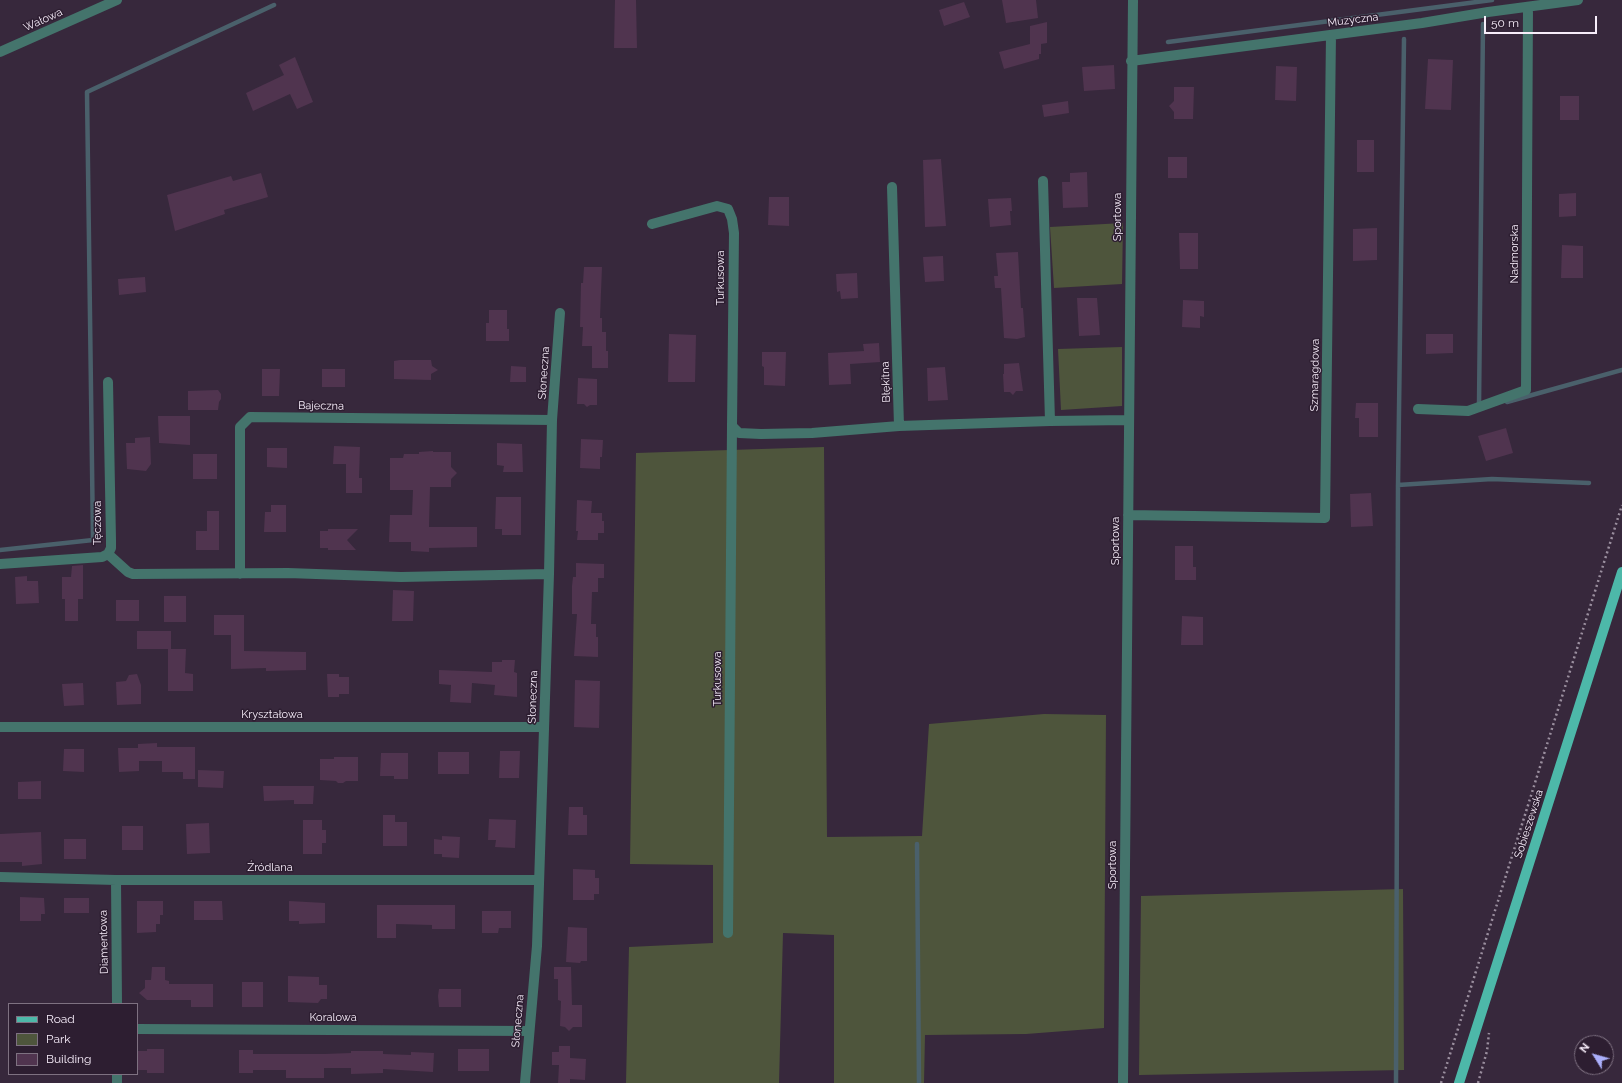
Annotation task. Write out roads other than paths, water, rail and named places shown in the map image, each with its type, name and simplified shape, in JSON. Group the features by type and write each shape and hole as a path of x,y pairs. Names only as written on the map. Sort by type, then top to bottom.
{"main road":[{"name":"Sobieszewska","path":"1460,1083 1622,572"}],"street":[{"name":"Wałowa","path":"0,52 117,0"},
{"name":"Sportowa","path":"1123,1083 1131,60 1133,0"},
{"name":"Muzyczna","path":"1131,60 1422,24 1578,0"},
{"name":"Nadmorska","path":"1418,410 1468,411 1526,390 1528,7"},
{"name":"Szmaragdowa","path":"1128,515 1325,518 1331,35"},
{"path":"1043,181 1050,421"},
{"name":"Błękitna","path":"892,187 899,426"},
{"name":"Turkusowa","path":"652,224 717,206 728,209 732,218 734,233 728,933"},
{"name":"Słoneczna","path":"525,1083 537,946 549,574 552,420 560,313"},
{"name":"Tęczowa","path":"0,564 102,557 108,554 111,544 108,382"},
{"name":"Bajeczna","path":"240,574 240,427 250,417 552,420"},
{"path":"732,426 739,433 755,434 812,433 899,426 1129,420"},
{"path":"108,554 128,572 133,574 288,573 401,577 549,574"},
{"name":"Kryształowa","path":"0,727 543,727"},
{"name":"Źródlana","path":"0,877 116,880 539,880"},
{"name":"Diamentowa","path":"116,880 117,1003"},
{"name":"Koralowa","path":"138,1029 529,1031"}],"waterway":[{"path":"1168,42 1492,0"},
{"path":"0,550 93,540 87,92 274,5"},
{"path":"1479,406 1483,24"},
{"path":"1396,1083 1398,485 1404,39"},
{"path":"1507,402 1622,370"},
{"path":"1398,485 1492,479 1589,483"},
{"path":"917,844 919,1083"}]}
